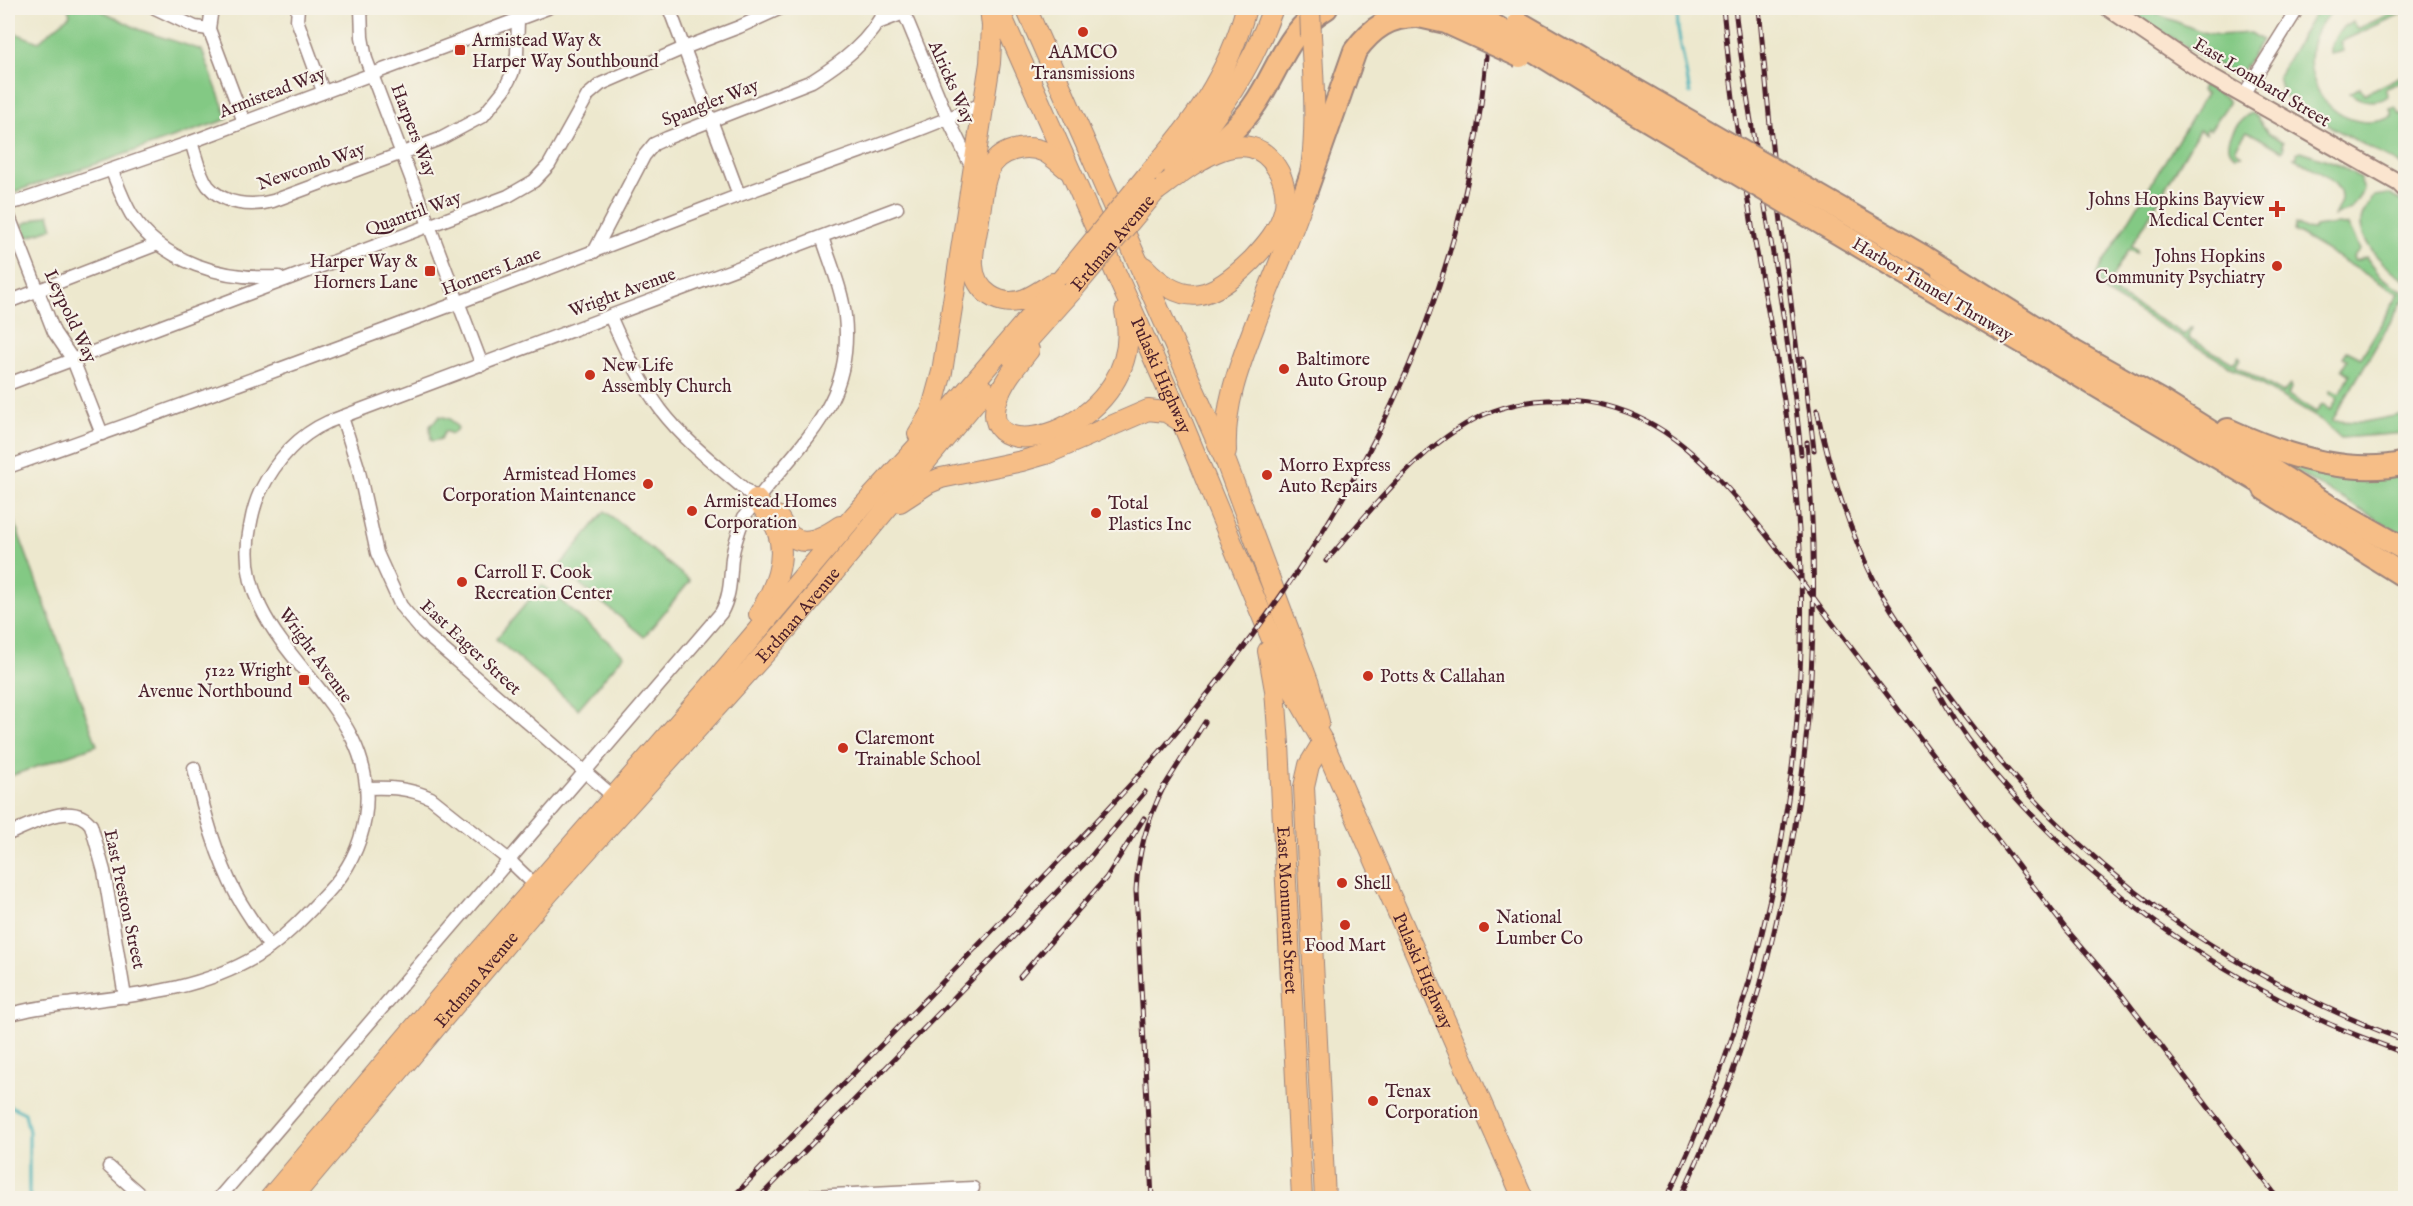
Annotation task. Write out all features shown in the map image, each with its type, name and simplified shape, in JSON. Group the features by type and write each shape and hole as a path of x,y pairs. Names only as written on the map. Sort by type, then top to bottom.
{"highway":[{"path":"1204,156 1244,119 1254,106 1300,28 1326,8"},
{"name":"Harbor Tunnel Thruway","path":"1465,8 1619,103 2200,448 2406,565"},
{"name":"Harbor Tunnel Thruway","path":"1493,8 1922,256 2074,352 2161,401 2330,507 2406,550"},
{"path":"1305,193 1355,51 1378,25 1401,16 1428,12 1474,26 1529,60 1619,103"},
{"path":"2161,401 2180,407 2255,442 2302,456 2330,463 2370,467 2406,464"},
{"path":"2200,448 2406,577"}],"main road":[{"path":"893,474 931,412 937,392 984,103 992,43 990,8"},
{"name":"Pulaski Highway","path":"998,8 1182,422 1292,688 1323,742 1523,1198"},
{"name":"Pulaski Highway","path":"1026,8 1226,462 1309,684 1323,742"},
{"name":"Erdman Avenue","path":"1151,183 1211,93 1233,50 1246,8"},
{"name":"Erdman Avenue","path":"292,1198 549,893 787,629 1010,360 1151,183 1221,110 1250,63 1273,8"},
{"path":"1226,462 1226,415 1236,374 1305,193 1314,113 1310,8"},
{"name":"East Lombard Street","path":"2109,8 2162,45 2243,96 2404,186"},
{"path":"1029,80 1053,70"},
{"path":"1138,261 1157,281 1172,291 1181,294 1203,294 1224,284 1241,271 1275,231 1285,209 1286,197 1280,173 1274,163 1255,149 1230,147 1204,156 1151,183"},
{"path":"1070,171 1044,152 1035,149 1013,150 995,161 986,177 973,264 979,285 993,298 1003,302 1014,303 1070,282"},
{"path":"1070,282 997,399 998,425 1010,436 1028,439 1056,431 1087,412 1111,387 1120,373 1128,340 1128,322 1118,279"},
{"name":"Erdman Avenue","path":"270,1198 855,516 1070,282"},
{"path":"878,517 928,483 955,474 1046,454 1139,413 1159,409 1182,422"},
{"path":"756,499 780,519 790,536 802,541 819,537 855,516"},
{"path":"714,682 764,606 779,572 780,549 777,530 756,499"},
{"name":"East Monument Street","path":"1263,621 1275,690 1279,744 1302,1198"},
{"name":"East Monument Street","path":"1323,742 1309,765 1304,787 1325,1198"}],"street":[{"path":"155,8 195,27 209,29"},
{"path":"212,8 209,29 244,122"},
{"path":"298,8 297,20 323,92"},
{"name":"Harpers Way","path":"361,8 364,49 482,364"},
{"name":"Armistead Way","path":"8,203 112,171 548,8"},
{"path":"669,8 739,195"},
{"name":"Quantril Way","path":"8,384 508,196 534,181 549,165 595,88 608,80 781,8"},
{"name":"Spangler Way","path":"594,252 648,149 667,138 812,81 848,56 878,23 885,8"},
{"path":"2243,96 2298,8"},
{"name":"Spangler Way","path":"878,23 903,10"},
{"name":"Alricks Way","path":"903,10 948,119 973,169"},
{"name":"Newcomb Way","path":"191,142 208,185 222,197 250,205 273,201 404,153 455,133 486,114 504,90 512,74 517,55 518,19"},
{"name":"Horners Lane","path":"8,467 459,303 739,195 948,119 984,103"},
{"path":"112,171 132,215 158,244 198,266 223,273 257,277 292,276"},
{"name":"Wright Avenue","path":"8,1015 194,984 245,963 270,947 309,913 350,865 362,833 367,788 363,761 354,740 334,709 276,635 255,597 248,573 246,554 252,514 268,475 292,446 308,433 328,422 897,208"},
{"name":"Leypold Way","path":"8,213 54,332 73,360 102,434"},
{"path":"219,1198 721,613 727,602 731,585 732,556 744,517 756,499 821,421 841,378 845,357 845,315 822,237"},
{"path":"8,302 158,244"},
{"path":"610,316 643,383 661,410 692,444 756,499"},
{"name":"East Eager Street","path":"342,417 358,467 377,553 401,606 423,632 614,797"},
{"path":"194,768 206,815 224,867 237,896 270,947"},
{"path":"367,788 394,787 431,798 509,860 536,886"},
{"name":"East Preston Street","path":"8,834 64,813 79,815 91,825 104,871 125,997"},
{"path":"109,1167 144,1198"},
{"path":"812,1196 958,1194 973,1188"}],"green space":[{"path":"68,8 97,8 140,30 202,50 228,119 8,194 8,30 38,42 70,15"},
{"path":"2125,8 2149,8 2162,16 2202,32 2218,35 2251,33 2262,40 2242,71 2233,73 2162,33"},
{"path":"2318,8 2337,8 2320,26 2311,47 2311,69 2317,89 2330,106 2347,117 2368,122 2392,117 2390,109 2395,107 2399,114 2405,115 2405,167 2296,108 2282,94 2278,76"},
{"path":"2403,8 2405,12 2340,42 2343,51 2331,54 2334,39 2349,24 2353,22 2357,29"},
{"path":"2405,74 2405,80 2385,89 2388,96 2384,99 2364,100 2350,93 2360,87 2364,94"},
{"path":"2203,85 2227,99 2229,103 2210,130 2207,128 2205,132 2207,134 2199,130 2163,192 2170,198 2161,196 2131,247 2137,250 2137,253 2128,250 2111,279 2120,285 2116,294 2185,335 2192,328 2189,338 2233,363 2239,356 2236,366 2283,393 2290,385 2288,395 2316,412 2322,405 2331,410 2338,398 2330,394 2330,390 2340,394 2350,375 2342,369 2347,359 2343,357 2347,351 2361,358 2399,294 2294,231 2295,224 2313,230 2315,227 2335,224 2348,225 2360,249 2353,257 2355,261 2366,257 2381,277 2405,292 2405,297 2332,421 2364,422 2405,414 2405,433 2341,438 2321,420 2106,293 2096,274 2206,94 2201,91"},
{"path":"2251,113 2257,117 2268,133 2283,142 2282,151 2247,131 2235,149 2242,155 2236,156 2231,152 2229,140 2232,133"},
{"path":"2300,151 2336,163 2359,177 2364,190 2351,209 2334,216 2341,200 2340,191 2323,174 2294,158"},
{"path":"2389,194 2405,204 2405,279 2383,263 2370,247 2362,230 2363,214 2374,196"},
{"path":"49,214 53,228 27,237 23,224"},
{"path":"440,416 450,419 458,428 452,434 445,431 441,439 433,441 430,426"},
{"path":"2277,460 2405,470 2405,536"},
{"path":"8,505 97,745 8,777"},
{"path":"605,511 690,581 644,637 559,567"},
{"path":"542,585 624,655 578,709 496,639"}],"waterway":[{"path":"1677,8 1678,30 1690,93"},
{"path":"8,1105 25,1113 29,1132 29,1193 31,1198"}],"railway":[{"path":"732,1198 1016,906 1147,766 1231,664 1291,580 1345,494 1392,404 1430,312 1460,215 1480,114 1489,8"},
{"path":"1667,1198 1704,1113 1736,1025 1761,936 1781,844 1794,752 1801,659 1801,566 1794,473 1781,382 1744,176 1723,8"},
{"path":"1735,8 1787,342 1801,454"},
{"path":"1759,8 1773,157 1799,367"},
{"path":"1803,358 1814,450"},
{"path":"1326,561 1382,497 1423,456 1469,422 1493,411 1534,401 1576,400 1617,409 1655,426 1681,444 1706,466 1755,520 2066,929 2116,987 2278,1198"},
{"path":"1817,410 1841,500 1877,586 1924,659 1971,725 2021,785 2075,840 2133,890 2195,935 2261,975 2331,1010 2406,1041"},
{"path":"1680,1198 1719,1109 1751,1017 1776,924 1794,829 1807,732 1813,636 1813,539 1807,442"},
{"path":"1936,689 1968,740 2018,800 2064,847 2133,905 2169,932 2245,981 2335,1026 2406,1054"},
{"path":"1160,793 1205,722"},
{"path":"1152,1198 1136,890 1144,837 1164,786"},
{"path":"759,1198 1086,862 1145,792"},
{"path":"1020,977 1106,878 1144,818"}],"place":[{"name":"AAMCO Transmissions","path":"1083,32"},
{"name":"Armistead Way & Harper Way Southbound","path":"460,50"},
{"name":"Johns Hopkins Bayview Medical Center","path":"2277,209"},
{"name":"Johns Hopkins Community Psychiatry","path":"2277,266"},
{"name":"Harper Way & Horners Lane","path":"430,271"},
{"name":"Baltimore Auto Group","path":"1284,369"},
{"name":"New Life Assembly Church","path":"590,375"},
{"name":"Morro Express Auto Repairs","path":"1267,475"},
{"name":"Armistead Homes Corporation Maintenance","path":"648,484"},
{"name":"Armistead Homes Corporation","path":"692,511"},
{"name":"Total Plastics Inc","path":"1096,513"},
{"name":"Carroll F. Cook Recreation Center","path":"462,582"},
{"name":"Potts & Callahan","path":"1368,676"},
{"name":"5122 Wright Avenue Northbound","path":"304,680"},
{"name":"Claremont Trainable School","path":"843,748"},
{"name":"Shell","path":"1342,883"},
{"name":"Food Mart","path":"1345,925"},
{"name":"National Lumber Co","path":"1484,927"},
{"name":"Tenax Corporation","path":"1373,1101"}]}
